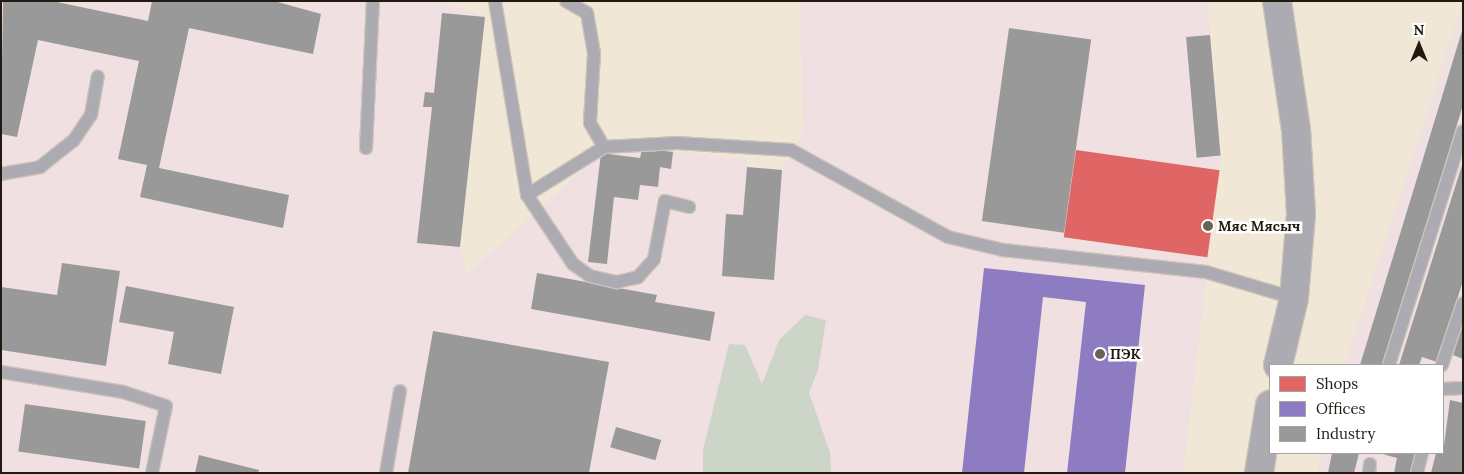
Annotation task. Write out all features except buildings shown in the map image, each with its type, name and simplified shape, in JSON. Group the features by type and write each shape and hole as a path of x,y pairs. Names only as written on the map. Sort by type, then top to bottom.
{"street":[{"path":"1276,1 1296,129 1300,204 1294,298 1278,364"},
{"path":"1259,473 1269,411"}],"lane":[{"path":"366,148 373,1"},
{"path":"495,1 526,195 573,264 590,276 617,282 638,277 654,259 665,201 689,207"},
{"path":"566,1 587,13 594,53 590,123 604,147"},
{"path":"1,174 40,167 74,140 91,115 98,77"},
{"path":"1389,364 1463,131"},
{"path":"526,195 604,147 677,143 791,150 948,237 1004,250 1206,272 1294,298"},
{"path":"1442,364 1463,303"},
{"path":"1,372 123,392 166,406 152,473"},
{"path":"1444,389 1463,388"},
{"path":"386,473 400,391"},
{"path":"1417,473 1422,454"}],"shaded area":[{"path":"1,1 438,1 485,17 460,247 467,274 601,153 642,148 747,159 747,167 782,169 803,132 800,1 1207,1 1221,155 1183,473 1,473"},
{"path":"1463,1 1463,473 1317,473 1322,454 1444,454 1444,364 1345,364"}],"green space":[{"path":"805,315 826,320 818,370 809,393 830,452 831,473 703,473 703,450 729,344 745,345 762,384 779,340"}],"place":[{"name":"Мяс Мясыч","path":"1208,226"},
{"name":"ПЭК","path":"1100,354"}]}
